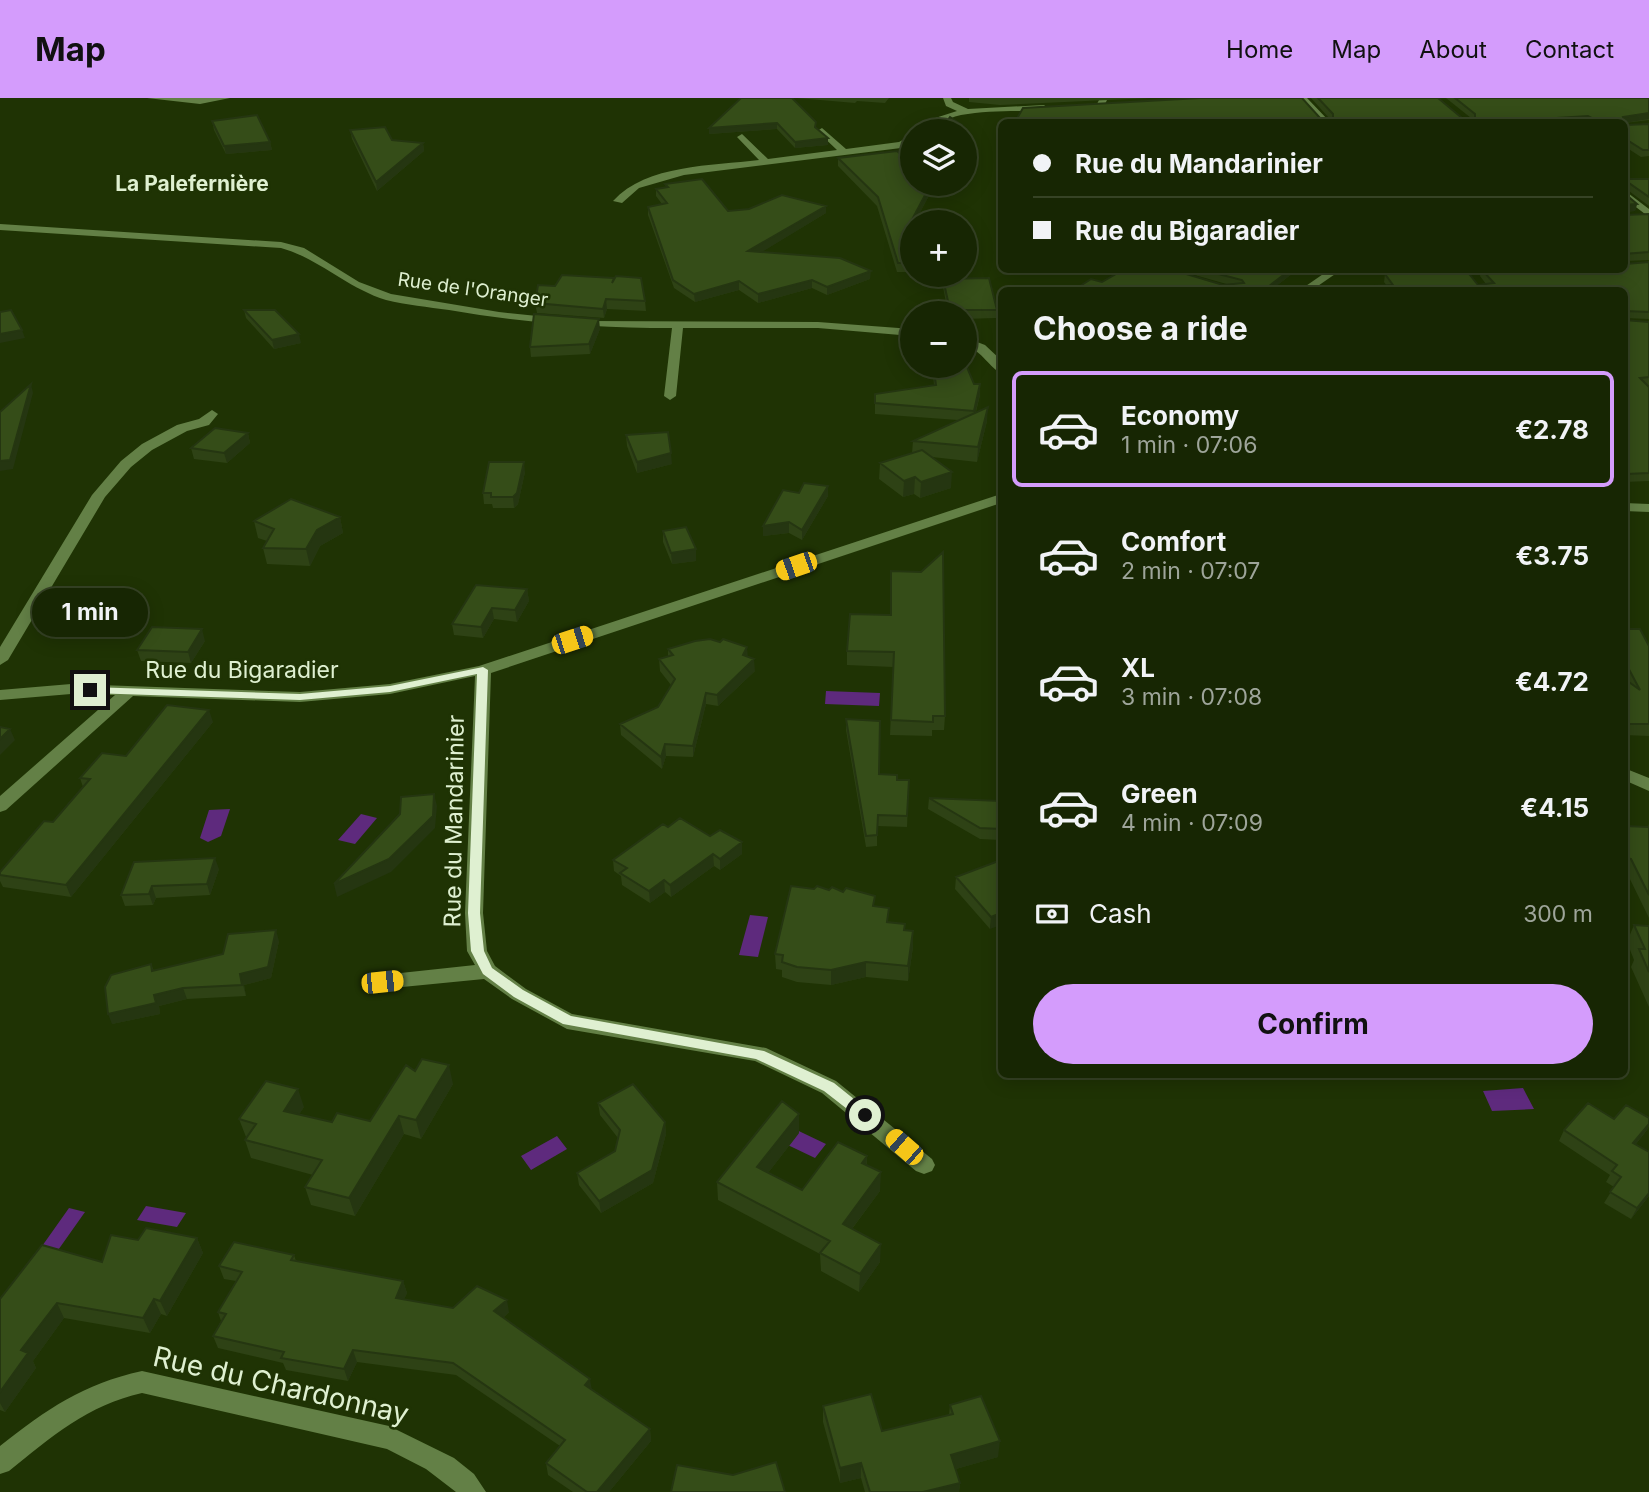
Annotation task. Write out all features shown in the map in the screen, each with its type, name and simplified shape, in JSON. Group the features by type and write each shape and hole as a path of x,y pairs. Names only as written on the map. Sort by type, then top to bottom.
{"street":[{"path":"151,98 200,101 226,98"},
{"path":"947,98 949,104 967,112"},
{"path":"1302,98 1323,119"},
{"path":"1089,105 1106,102"},
{"path":"1094,119 1106,102"},
{"path":"938,119 967,112 1052,107"},
{"path":"822,131 844,152"},
{"path":"742,138 765,161"},
{"path":"618,201 636,186 662,176 900,145"},
{"path":"1628,197 1649,215"},
{"path":"1636,216 1649,215"},
{"name":"Rue de l'Oranger","path":"0,228 281,245 300,250 355,284 388,297 586,324 818,325 900,332"},
{"path":"1310,287 1331,273"},
{"path":"1467,273 1474,281"},
{"path":"670,396 678,325"},
{"path":"977,344 998,364"},
{"path":"0,660 99,495 126,464 147,447 174,431 204,422 212,414"},
{"name":"Rue du Bigaradier","path":"0,695 71,689 300,697 390,689 483,670 998,499"},
{"path":"1628,507 1649,508"},
{"name":"Rue du Mandarinier","path":"483,670 474,913 477,951 488,971"},
{"path":"0,806 128,692"},
{"path":"1628,775 1649,785"},
{"path":"382,982 488,971 519,993 568,1021 759,1054 829,1087 924,1165"},
{"name":"Rue du Chardonnay","path":"0,1462 76,1403 108,1388 142,1382 390,1438 425,1453 459,1475 474,1492"}],"shaded area":[{"path":"826,691 880,693 879,706 825,704"},
{"path":"230,809 221,836 208,842 200,838 209,810"},
{"path":"361,814 377,818 355,844 338,840"},
{"path":"750,915 768,917 758,957 739,955"},
{"path":"1523,1088 1534,1109 1492,1111 1483,1091"},
{"path":"782,1123 826,1144 815,1158 771,1137"},
{"path":"557,1136 567,1149 531,1170 521,1156"},
{"path":"146,1206 186,1213 177,1227 137,1220"},
{"path":"69,1208 85,1212 56,1253 40,1249"}],"building":[{"path":"741,98 792,98 816,122 815,127 828,138 795,142 777,123 709,128"},
{"path":"1200,98 1302,98 1320,118 1333,118 1333,114 1318,98 1438,98 1462,118 1475,118 1475,114 1455,98 1649,98 1649,113 1623,117 1624,119 1594,119 1588,116 1541,119 1017,119 1023,108"},
{"path":"257,115 270,142 224,146 212,121"},
{"path":"1649,124 1649,150 1643,150 1628,141 1628,125"},
{"path":"385,127 392,140 423,143 376,182 350,130"},
{"path":"897,151 900,154 900,196 925,196 917,210 900,210 900,263 878,197 838,158"},
{"path":"702,179 728,211 749,209 782,195 826,206 748,251 840,258 871,271 827,287 812,280 758,294 739,281 694,294 673,280 648,207 667,203 656,189 668,187 665,184"},
{"path":"1628,179 1649,179 1649,197 1628,182"},
{"path":"1628,196 1637,204 1628,205"},
{"path":"1649,214 1649,252 1628,254 1628,215"},
{"path":"1649,262 1649,312 1628,311 1628,287 1355,287 1393,285 1385,274 1468,273 1478,285 1494,283 1485,273 1628,273 1628,264"},
{"path":"1118,273 1183,273 1223,285 1244,283 1242,280 1215,273 1286,273 1268,287 1079,287 1091,279 1102,282"},
{"path":"562,275 614,278 612,283 616,276 641,278 645,301 606,299 603,309 535,303 538,285 555,286"},
{"path":"977,278 989,278 997,310 977,310 977,301 948,301 945,287 977,287"},
{"path":"11,310 22,330 0,334 0,312"},
{"path":"244,310 275,310 299,334 272,340"},
{"path":"534,314 599,319 589,344 530,347"},
{"path":"1628,320 1649,322 1649,377 1640,378 1649,387 1649,473 1628,474"},
{"path":"935,378 972,378 974,384 980,384 974,411 875,403 875,394 936,385"},
{"path":"31,384 10,460 0,461 0,412"},
{"path":"988,407 978,447 913,441"},
{"path":"215,428 248,433 224,453 191,448"},
{"path":"668,432 671,453 637,462 626,435"},
{"path":"922,450 952,472 921,482 915,477 904,481 880,463"},
{"path":"489,462 524,462 517,493 513,497 491,497 491,493 483,493"},
{"path":"804,483 828,486 802,530 789,522 763,526 783,490 799,493"},
{"path":"291,499 340,517 317,530 306,549 263,548 274,529 254,521"},
{"path":"686,527 696,549 671,553 663,531"},
{"path":"943,552 945,716 933,716 933,722 891,720 894,652 847,651 850,614 891,615 891,571 921,572"},
{"path":"476,585 527,589 515,610 492,608 481,627 452,624"},
{"path":"152,627 202,629 188,652 137,650"},
{"path":"1628,629 1640,629 1649,646 1649,724 1628,724 1628,681 1640,690 1628,668"},
{"path":"710,639 720,642 723,639 747,647 743,655 754,659 717,695 706,693 693,746 665,744 661,757 620,724 658,707 675,679 659,659 673,655 668,649"},
{"path":"167,705 209,710 66,885 0,875 44,821 53,822 90,779 80,778 102,753 126,756"},
{"path":"846,719 880,721 879,774 897,775 897,780 909,780 907,816 878,815 877,835 866,836"},
{"path":"0,727 10,729 0,739"},
{"path":"434,794 433,816 389,859 334,884 400,814 401,797"},
{"path":"929,798 998,801 998,829 980,828"},
{"path":"680,818 710,836 720,830 742,842 720,859 713,854 670,885 664,880 649,891 620,873 627,868 613,860 663,824 668,827"},
{"path":"1628,826 1649,827 1649,895 1631,859 1628,859"},
{"path":"215,858 207,884 152,886 149,894 121,895 134,862"},
{"path":"998,861 998,914 991,917 956,877"},
{"path":"791,886 814,889 817,886 829,890 832,887 843,892 846,888 875,896 873,906 889,908 887,922 905,924 904,930 913,931 908,966 866,962 831,970 797,967 782,962 783,955 775,954"},
{"path":"1634,925 1649,926 1649,972 1639,949 1645,949"},
{"path":"276,930 268,967 240,974 242,985 183,988 154,995 156,1003 108,1014 105,987 111,975 151,964 152,971 223,954 228,934"},
{"path":"422,1059 449,1065 416,1120 399,1116 349,1198 305,1187 322,1160 245,1140 256,1124 239,1119 266,1081 298,1089 284,1111 332,1122 337,1113 370,1121 406,1065 415,1071"},
{"path":"633,1084 665,1122 652,1170 599,1201 577,1173 615,1151 620,1130 598,1103"},
{"path":"782,1101 799,1114 757,1167 802,1190 838,1142 867,1156 862,1163 881,1172 843,1224 881,1244 860,1274 820,1253 830,1241 717,1182"},
{"path":"1588,1103 1614,1119 1626,1105 1649,1118 1649,1124 1633,1143 1649,1152 1649,1193 1637,1208 1610,1192 1621,1177 1612,1171 1617,1165 1564,1130"},
{"path":"146,1228 197,1238 160,1301 154,1299 143,1318 57,1303 21,1350 28,1353 0,1392 0,1299 42,1245 102,1262 111,1235 138,1240"},
{"path":"234,1242 294,1255 291,1260 403,1281 396,1298 453,1308 477,1286 507,1300 494,1311 590,1379 585,1385 650,1429 597,1492 587,1492 546,1463 565,1440 453,1363 353,1350 344,1369 281,1358 284,1352 213,1336 226,1314 218,1312 242,1272 219,1266"},
{"path":"871,1394 882,1431 953,1414 950,1405 981,1396 1000,1441 951,1455 960,1483 923,1492 870,1492 861,1463 840,1468 823,1406"},
{"path":"776,1462 785,1492 671,1492 677,1465 733,1475"}],"district":[{"name":"La Palefernière","path":"192,184"}],"route":[{"path":"90,690 300,697 390,689 483,670 474,913 477,951 488,971 519,993 568,1021 759,1054 829,1087 865,1115"}]}
